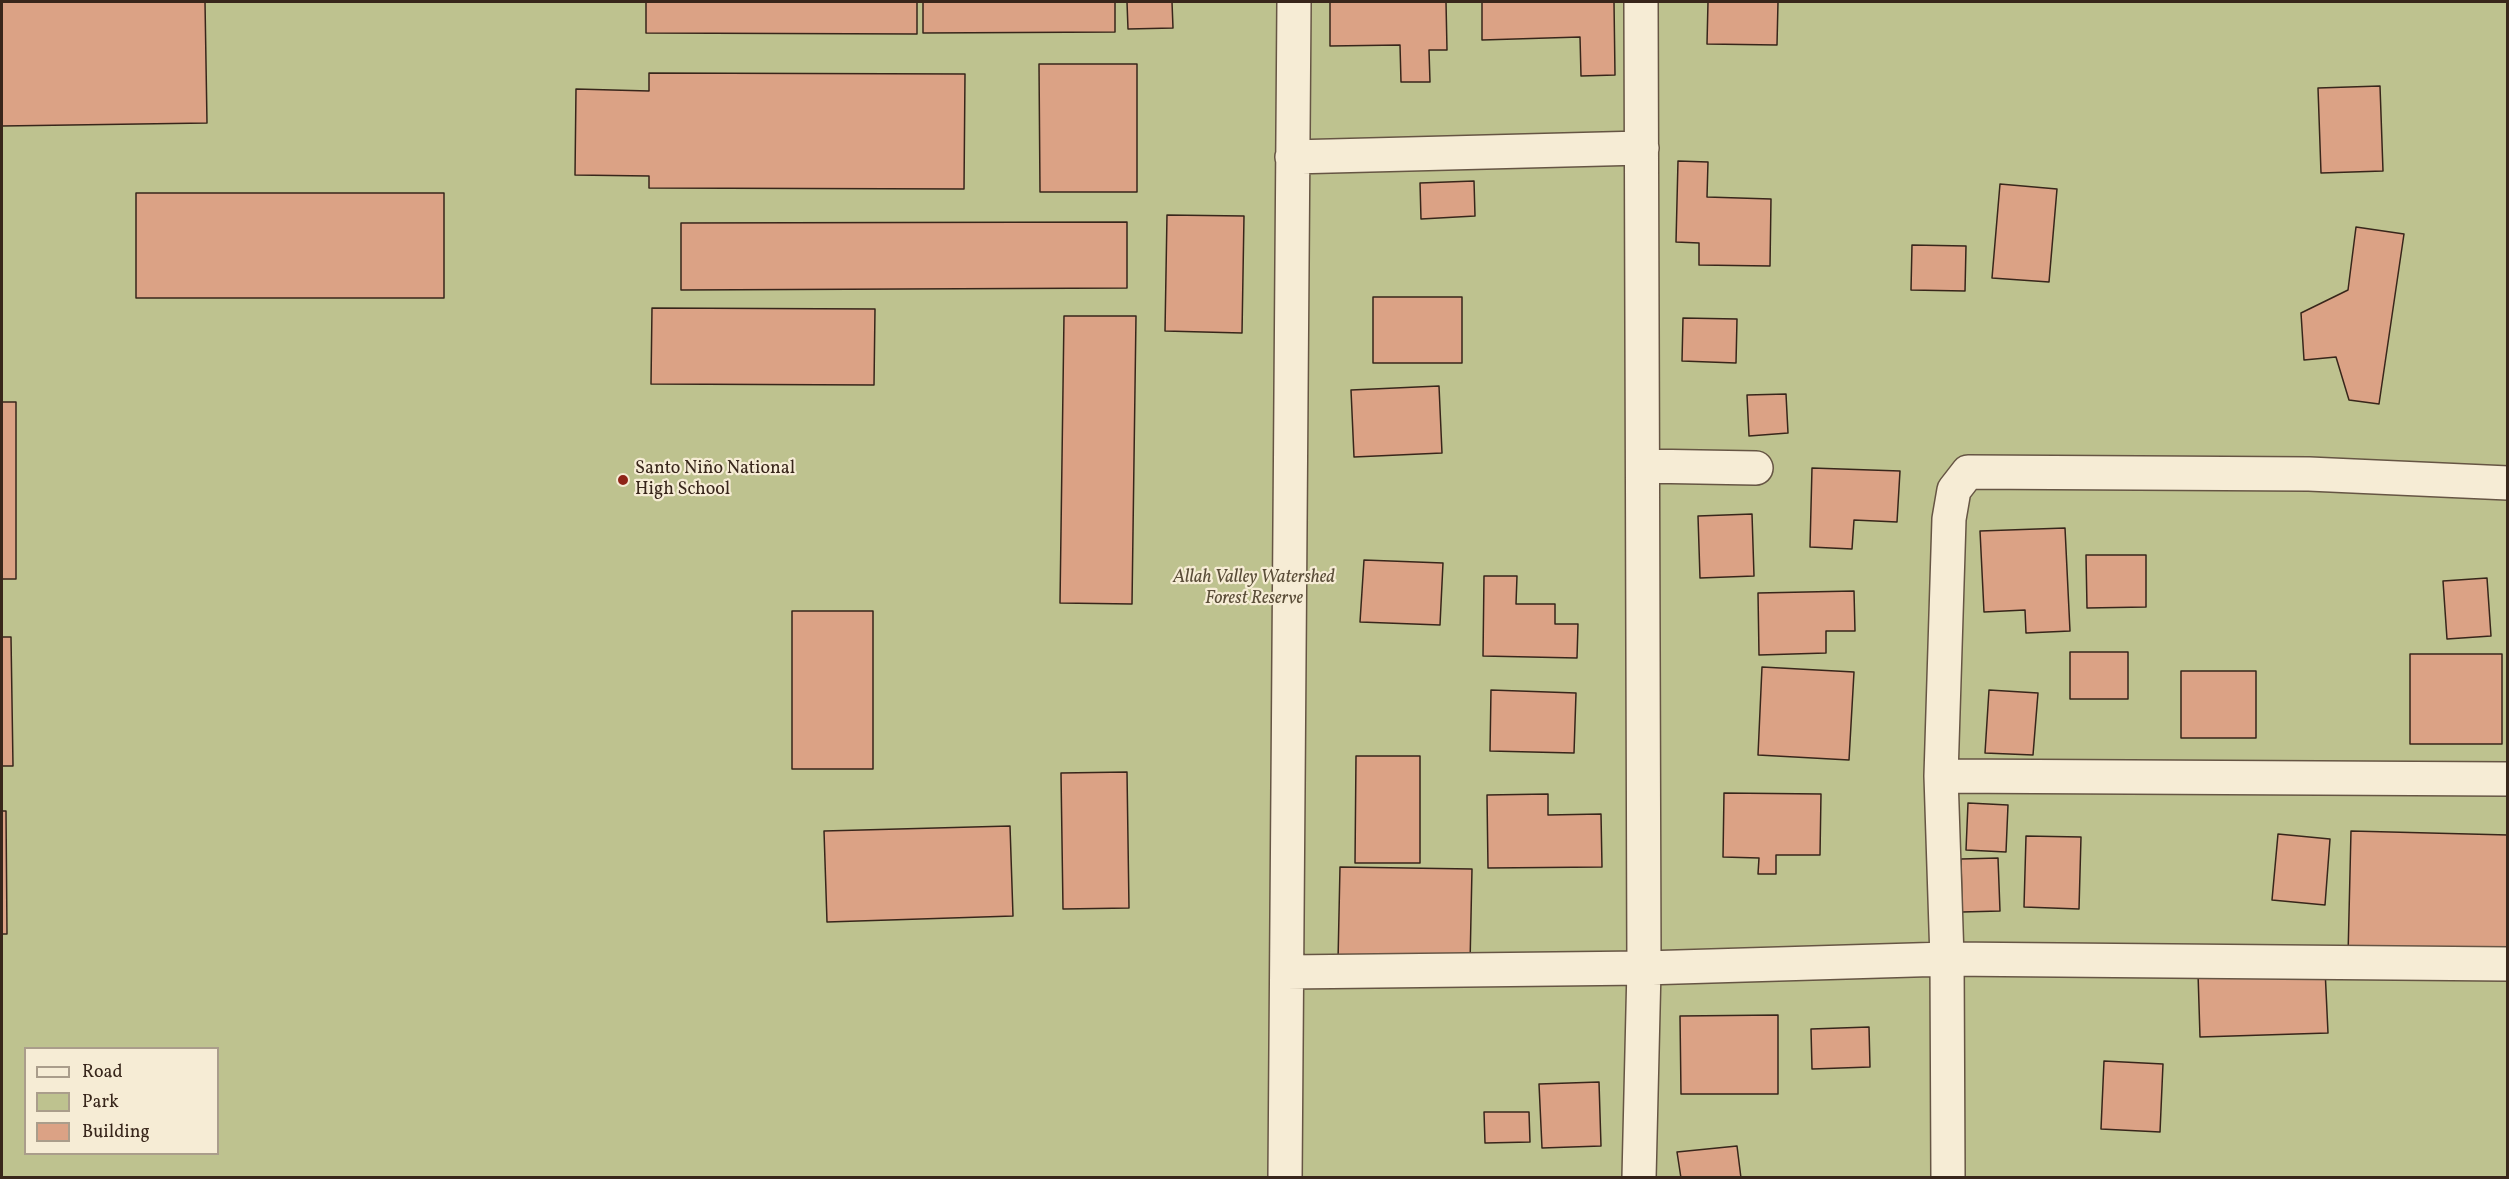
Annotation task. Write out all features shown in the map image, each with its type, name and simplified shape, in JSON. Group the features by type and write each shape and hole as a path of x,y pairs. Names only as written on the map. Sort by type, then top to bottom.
{"street":[{"path":"1285,1178 1294,2"},
{"path":"1639,1178 1644,968 1641,2"},
{"path":"1292,157 1642,148"},
{"path":"1643,465 1756,468"},
{"path":"1948,1178 1947,958 1941,776 1949,519 1954,490 1968,472 2309,474 2508,483"},
{"path":"1941,776 2508,778"},
{"path":"1287,972 1644,968 1947,958 2508,964"}],"green space":[{"name":"Allah Valley Watershed Forest Reserve","path":"2,2 2507,2 2507,1177 2,1178"}],"building":[{"path":"2,2 205,2 207,123 2,126"},
{"path":"646,2 917,2 917,34 646,33"},
{"path":"923,2 1115,2 1115,32 923,33"},
{"path":"1127,2 1172,2 1173,28 1128,29"},
{"path":"1330,2 1446,2 1447,50 1429,50 1430,82 1401,82 1400,45 1330,46"},
{"path":"1482,2 1614,2 1615,75 1581,76 1580,37 1482,40"},
{"path":"1708,2 1778,2 1777,45 1707,44"},
{"path":"1039,64 1137,64 1137,192 1040,192"},
{"path":"649,73 965,74 964,189 649,188 649,176 575,175 576,89 649,91"},
{"path":"2380,86 2383,171 2321,173 2318,88"},
{"path":"1678,161 1708,162 1707,197 1771,199 1770,266 1699,265 1699,243 1676,242"},
{"path":"1474,181 1475,216 1421,219 1420,183"},
{"path":"2000,184 2057,189 2049,282 1992,278"},
{"path":"136,193 444,193 444,298 136,298"},
{"path":"1167,215 1244,216 1242,333 1165,331"},
{"path":"1127,222 1127,288 681,290 681,223"},
{"path":"2356,227 2404,234 2379,404 2349,400 2336,357 2304,360 2301,313 2348,290"},
{"path":"1912,245 1966,246 1965,291 1911,290"},
{"path":"1373,297 1462,297 1462,363 1373,363"},
{"path":"652,308 875,309 874,385 651,384"},
{"path":"1064,316 1136,316 1132,604 1060,603"},
{"path":"1683,318 1737,319 1736,363 1682,361"},
{"path":"1439,386 1442,453 1354,457 1351,390"},
{"path":"1786,394 1788,433 1749,436 1747,395"},
{"path":"2,402 16,402 16,579 2,579"},
{"path":"1812,468 1900,471 1897,522 1854,520 1852,549 1810,547"},
{"path":"1752,514 1754,576 1700,578 1698,516"},
{"path":"2065,528 2070,631 2026,633 2025,610 1984,612 1980,531"},
{"path":"2086,555 2146,555 2146,607 2087,608"},
{"path":"1364,560 1443,563 1440,625 1360,622"},
{"path":"1484,576 1517,576 1516,604 1555,604 1555,624 1578,624 1577,658 1483,656"},
{"path":"2487,578 2491,636 2447,639 2443,581"},
{"path":"1854,591 1855,631 1826,631 1826,653 1759,655 1758,593"},
{"path":"792,611 873,611 873,769 792,769"},
{"path":"2,637 11,637 13,766 2,766"},
{"path":"2070,652 2128,652 2128,699 2070,699"},
{"path":"2410,654 2502,654 2502,744 2410,744"},
{"path":"1762,667 1854,672 1849,760 1758,755"},
{"path":"2181,671 2256,671 2256,738 2181,738"},
{"path":"1491,690 1576,693 1574,753 1490,751"},
{"path":"1989,690 2038,693 2033,755 1985,753"},
{"path":"1356,756 1420,756 1420,863 1355,863"},
{"path":"1127,772 1129,908 1063,909 1061,773"},
{"path":"1724,793 1821,794 1820,855 1776,855 1776,874 1758,874 1759,858 1723,857"},
{"path":"1548,794 1548,815 1601,814 1602,867 1488,868 1487,795"},
{"path":"1968,803 2008,805 2006,852 1966,850"},
{"path":"2,811 6,811 7,934 2,934"},
{"path":"1010,826 1013,916 827,922 824,831"},
{"path":"2351,831 2508,835 2508,959 2348,956"},
{"path":"2278,834 2330,839 2325,905 2272,900"},
{"path":"2026,836 2081,837 2079,909 2024,907"},
{"path":"1998,858 2000,911 1962,912 1961,859"},
{"path":"1340,867 1472,869 1470,964 1338,961"},
{"path":"2325,969 2328,1033 2200,1037 2198,973"},
{"path":"1778,1015 1778,1094 1681,1094 1680,1016"},
{"path":"1869,1027 1870,1067 1812,1069 1811,1029"},
{"path":"2104,1061 2163,1064 2160,1132 2101,1129"},
{"path":"1599,1082 1601,1146 1542,1148 1539,1084"},
{"path":"1484,1112 1529,1112 1530,1142 1485,1143"},
{"path":"1737,1146 1741,1178 1681,1178 1677,1152"}],"place":[{"name":"Santo Niño National High School","path":"623,480"}]}
